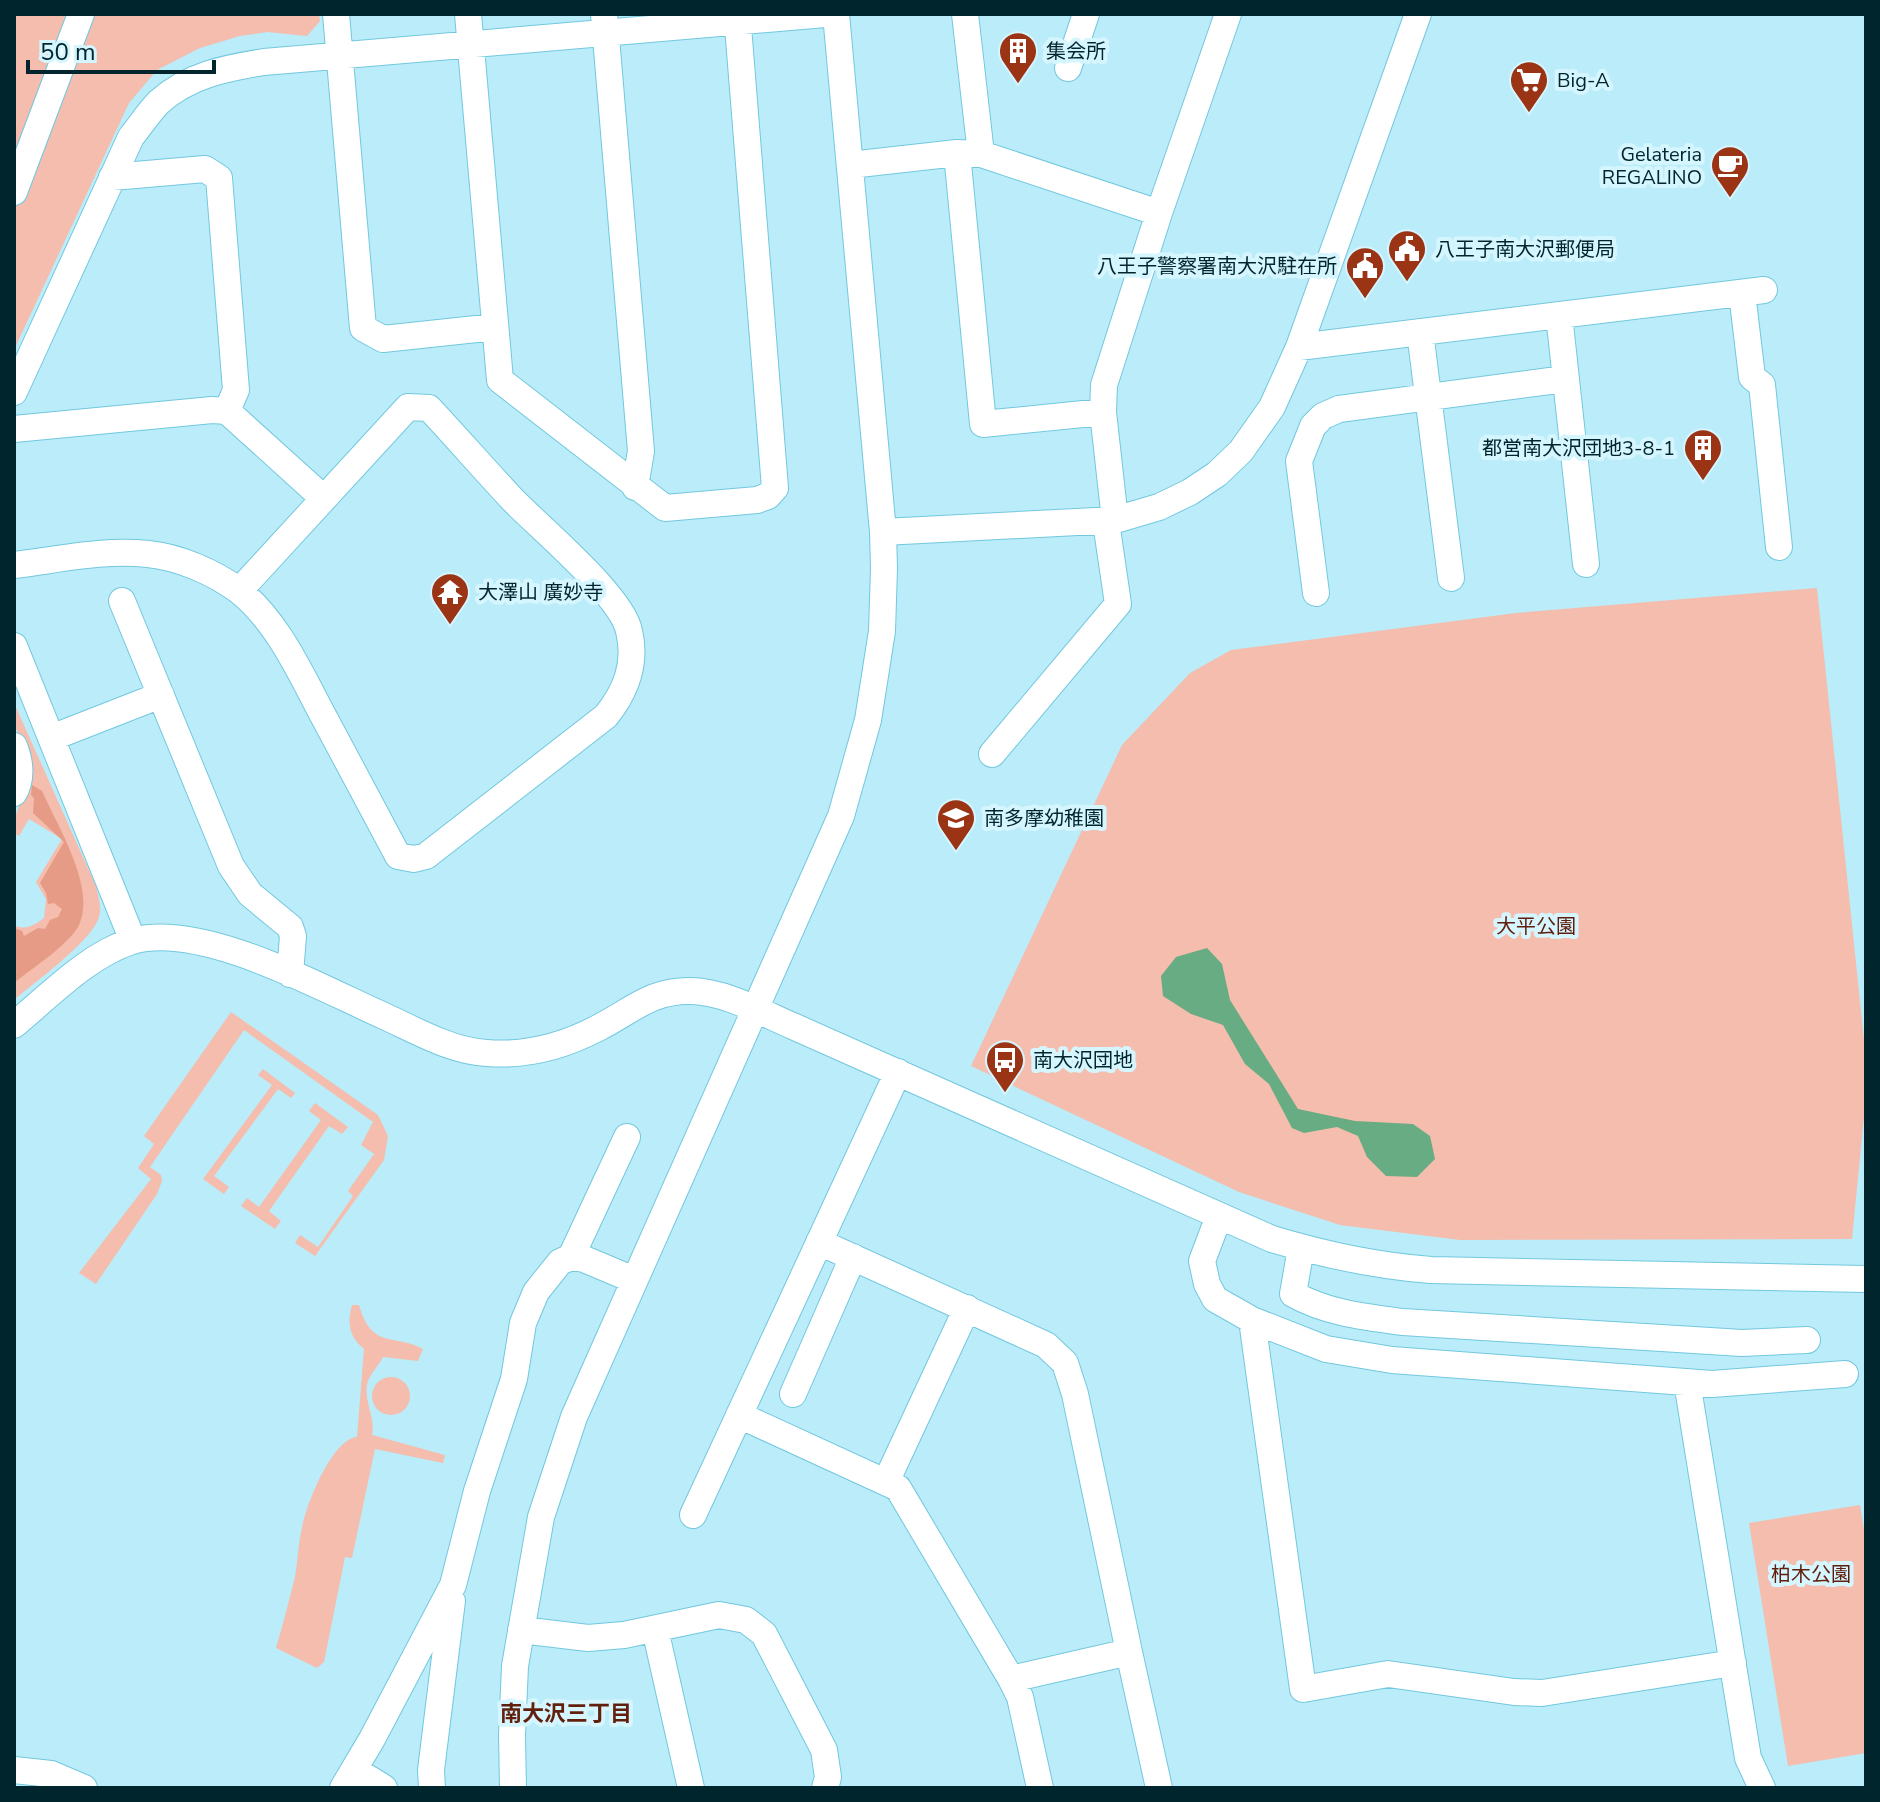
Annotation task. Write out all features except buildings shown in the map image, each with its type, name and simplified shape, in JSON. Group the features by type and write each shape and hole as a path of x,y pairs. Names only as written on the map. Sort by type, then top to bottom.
{"street":[{"path":"14,192 81,14"},
{"path":"336,14 363,328 383,339 495,327"},
{"path":"468,14 500,380 665,508 757,500 768,496 775,488 738,18"},
{"path":"14,392 131,137 159,103 195,78 226,68 264,62 470,44 605,23 825,14"},
{"path":"513,1788 515,1666 541,1517 574,1417 841,816 868,720 882,631 883,532 836,14"},
{"path":"965,14 983,424 1103,412"},
{"path":"1068,68 1086,14"},
{"path":"992,754 1118,604 1103,412 1104,385 1228,14"},
{"path":"883,532 1110,521 1159,507 1217,474 1259,429 1282,389 1418,14"},
{"path":"605,23 641,451 635,487"},
{"path":"850,165 969,153 1159,213"},
{"path":"112,177 205,169 219,178 236,390 227,411"},
{"path":"1299,347 1753,292 1752,377 1762,385 1779,547"},
{"path":"1559,315 1586,564"},
{"path":"1420,332 1451,578"},
{"path":"1316,593 1299,461 1313,426 1323,416 1339,409 1565,379"},
{"path":"14,565 112,553 148,554 191,565 239,591 268,622 292,657 398,856 404,859 426,856 606,716 619,700 629,679 632,657 629,630 618,605 513,500 429,408 408,407 322,497 239,591"},
{"path":"14,429 227,411 322,497"},
{"path":"122,601 231,866 250,894 290,927 293,936 290,974"},
{"path":"14,646 133,941"},
{"path":"51,738 161,695"},
{"path":"14,746 20,769 14,793"},
{"path":"14,1025 94,961 133,941 173,937 197,939 290,974 452,1046 487,1053 559,1045 601,1027 627,1009 652,998 695,991 755,1010 1219,1216 1301,1248 1365,1263 1431,1270 1866,1279"},
{"path":"693,1515 898,1072"},
{"path":"571,1257 627,1137"},
{"path":"1219,1216 1202,1261 1207,1284 1215,1299 1252,1320 1313,1344 1350,1354 1712,1384 1845,1374"},
{"path":"819,1242 1046,1345 1065,1363 1075,1394 1159,1788"},
{"path":"1301,1248 1293,1294 1326,1310 1351,1316 1403,1322 1742,1343 1807,1340"},
{"path":"432,1788 431,1770 453,1585 477,1491 514,1379 523,1323 529,1306 560,1262 571,1257 584,1259 634,1280"},
{"path":"775,1431 853,1257"},
{"path":"886,1482 967,1308"},
{"path":"1252,1320 1303,1689 1388,1674 1514,1692 1542,1693 1733,1663"},
{"path":"1687,1382 1748,1758 1762,1788"},
{"path":"739,1415 898,1488 1020,1697 1040,1788"},
{"path":"384,1788 349,1779 453,1585"},
{"path":"521,1630 588,1638 655,1629 719,1615 746,1620 764,1634 824,1750 828,1777 825,1788"},
{"path":"655,1629 691,1788"},
{"path":"1011,1679 1129,1652"},
{"path":"14,1770 37,1781 68,1779 84,1788"}],"green space":[{"path":"14,14 319,14 320,21 307,36 267,32 240,36 200,48 157,70 129,103 14,350"},
{"name":"大平公園","path":"1817,588 1866,1059 1866,1096 1852,1239 1460,1240 1340,1225 1239,1192 971,1066 1122,745 1190,673 1231,650 1516,613"},
{"path":"14,703 96,886 100,909 99,917 86,938 14,1000 14,925 26,927 44,918 46,899 36,882 62,839 29,819 19,836 14,833 14,820 30,777 22,741 14,725"},
{"path":"231,1012 378,1115 388,1136 384,1160 315,1256 295,1243 300,1235 318,1247 353,1196 348,1191 374,1154 361,1145 373,1122 244,1030 150,1167 161,1175 157,1194 96,1284 79,1273 151,1179 138,1168 154,1144 144,1136"},
{"path":"263,1069 295,1093 291,1098 278,1089 214,1176 229,1187 224,1194 203,1179 272,1085 258,1075"},
{"path":"315,1103 348,1127 342,1134 329,1126 269,1211 281,1221 275,1229 241,1206 247,1198 259,1207 321,1120 309,1111"},
{"path":"352,1305 359,1305 370,1329 377,1334 423,1349 418,1361 383,1357 371,1375 367,1394 372,1435 445,1455 443,1463 375,1449 352,1558 345,1557 324,1662 317,1668 276,1648 295,1577 309,1504 338,1449 357,1437 364,1349 350,1329"},
{"path":"391,1377 404,1383 410,1396 404,1409 391,1415 378,1409 372,1396 378,1383"},
{"name":"柏木公園","path":"1860,1505 1866,1542 1866,1753 1788,1766 1749,1523"}],"shaded area":[{"path":"32,785 42,791 73,857 83,894 83,910 79,925 67,940 14,983 14,928 22,931 24,936 38,928 45,929 62,909 54,903 48,904 40,883 64,842 33,813"},
{"path":"1207,948 1222,964 1230,1000 1298,1109 1355,1121 1413,1124 1430,1136 1435,1159 1417,1177 1386,1176 1367,1157 1358,1136 1337,1127 1304,1133 1292,1128 1269,1084 1245,1064 1223,1025 1191,1014 1163,996 1161,976 1176,957"}],"place":[{"name":"集会所","path":"1018,85"},
{"name":"Big-A","path":"1529,114"},
{"name":"Gelateria REGALINO","path":"1730,199"},
{"name":"八王子南大沢郵便局","path":"1407,283"},
{"name":"八王子警察署南大沢駐在所","path":"1365,300"},
{"name":"都営南大沢団地3-8-1","path":"1703,482"},
{"name":"大澤山 廣妙寺","path":"450,626"},
{"name":"南多摩幼稚園","path":"956,852"},
{"name":"南大沢団地","path":"1005,1094"}],"district":[{"name":"南大沢三丁目","path":"566,1714"}]}
